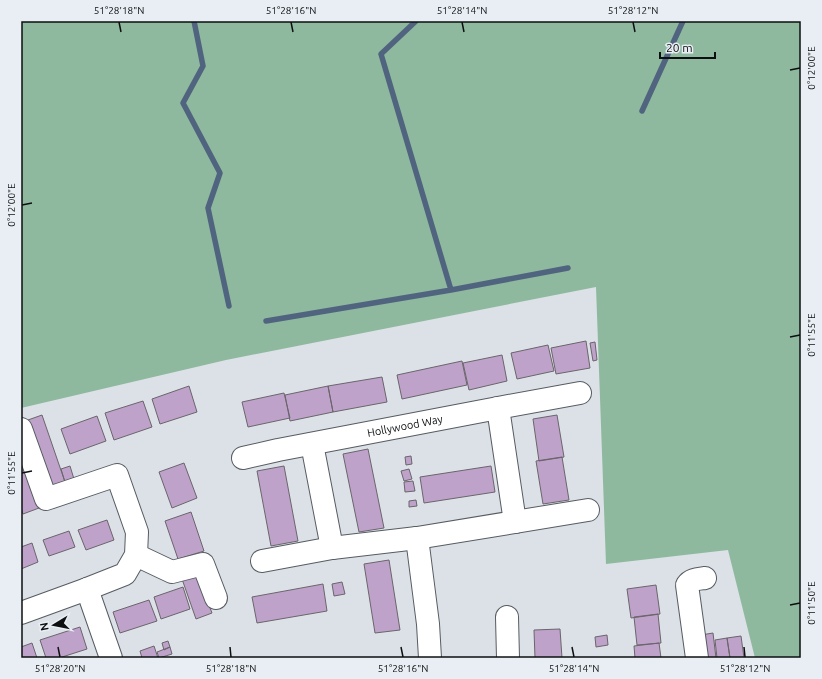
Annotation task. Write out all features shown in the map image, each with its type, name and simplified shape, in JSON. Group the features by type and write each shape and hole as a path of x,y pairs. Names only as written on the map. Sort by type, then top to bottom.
{"street":[{"name":"Hollywood Way","path":"243,458 498,408 580,394"},
{"path":"498,408 515,522"},
{"path":"21,429 46,499 117,475 137,532 136,555 124,574 21,613"},
{"path":"312,444 332,548"},
{"path":"262,561 332,548 417,538 588,510"},
{"path":"417,538 428,624 430,658"},
{"path":"136,555 172,572 203,564 216,598"},
{"path":"697,658 687,585 692,580 705,578"},
{"path":"87,589 110,658"},
{"path":"507,617 508,658"}],"green space":[{"path":"21,21 801,21 801,658 755,658 728,550 606,564 596,287 226,360 21,408"}],"building":[{"path":"586,341 590,368 556,374 551,348"},
{"path":"595,342 597,360 593,361 590,343"},
{"path":"548,345 554,371 517,379 511,353"},
{"path":"502,355 507,381 469,390 463,363"},
{"path":"462,361 467,385 402,399 397,375"},
{"path":"382,377 387,402 333,412 328,386"},
{"path":"189,386 197,412 160,424 152,399"},
{"path":"328,386 333,412 290,421 285,395"},
{"path":"284,393 290,418 248,427 242,402"},
{"path":"143,401 152,427 114,440 105,413"},
{"path":"42,415 65,482 52,487 28,420"},
{"path":"557,415 564,457 539,461 533,419"},
{"path":"97,416 106,441 70,454 61,429"},
{"path":"368,449 384,528 359,532 343,454"},
{"path":"411,456 412,464 406,465 405,457"},
{"path":"562,457 569,500 543,504 536,461"},
{"path":"21,460 39,508 23,514 21,508"},
{"path":"184,463 197,498 172,508 159,472"},
{"path":"70,466 74,479 65,482 61,469"},
{"path":"284,466 298,541 271,546 257,471"},
{"path":"491,466 495,492 424,503 420,477"},
{"path":"409,469 412,479 404,481 401,471"},
{"path":"413,481 415,491 405,492 404,482"},
{"path":"416,500 417,506 409,507 409,501"},
{"path":"191,512 204,551 178,559 165,521"},
{"path":"107,520 114,540 86,550 78,530"},
{"path":"69,531 75,547 49,556 43,540"},
{"path":"32,543 38,562 21,569 21,547"},
{"path":"389,560 400,630 375,633 364,564"},
{"path":"197,574 212,613 196,619 182,579"},
{"path":"342,582 345,594 334,596 332,584"},
{"path":"323,584 327,611 257,623 252,597"},
{"path":"656,585 660,614 631,618 627,589"},
{"path":"183,587 190,609 161,619 154,597"},
{"path":"149,600 157,621 120,633 113,612"},
{"path":"658,614 661,643 637,645 634,617"},
{"path":"80,627 87,649 59,658 46,658 40,640"},
{"path":"560,629 562,658 535,658 534,630"},
{"path":"713,633 716,658 704,658 701,635"},
{"path":"607,635 608,645 596,647 595,637"},
{"path":"741,636 744,658 730,658 727,638"},
{"path":"727,638 730,658 717,658 715,640"},
{"path":"168,641 170,647 164,650 162,643"},
{"path":"32,643 37,658 21,658 21,647"},
{"path":"659,643 661,658 635,658 634,646"},
{"path":"154,646 158,658 142,658 140,651"},
{"path":"170,647 172,654 159,658 157,652"}],"waterway":[{"path":"194,21 203,66 183,103 220,173 208,208 229,306"},
{"path":"416,21 381,54 451,290"},
{"path":"642,111 683,21"},
{"path":"266,321 451,290 568,268"}]}
